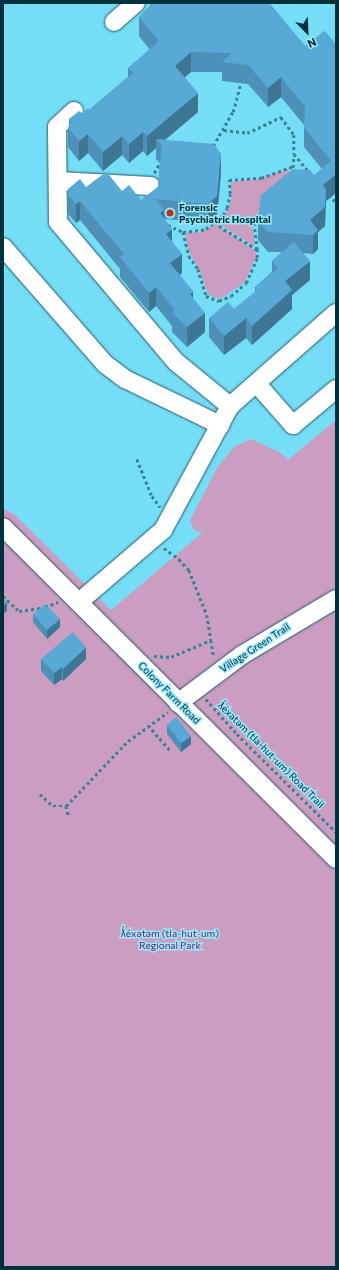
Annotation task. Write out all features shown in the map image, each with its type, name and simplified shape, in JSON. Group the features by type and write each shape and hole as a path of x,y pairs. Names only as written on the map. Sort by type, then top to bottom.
{"street":[{"path":"114,22 136,3"},
{"path":"74,111 57,127 58,222 176,362 230,406"},
{"path":"58,181 151,186"},
{"path":"3,247 105,364 125,378 220,425"},
{"path":"70,602 164,530 230,406 336,314"},
{"path":"257,384 293,425 336,389"},
{"name":"Colony Farm Road","path":"3,527 70,602 178,703 336,859"},
{"name":"Village Green Trail","path":"178,703 254,648 336,599"}],"path":[{"path":"209,153 224,130 233,112 241,83"},
{"path":"224,130 247,133 281,117 294,135 292,182"},
{"path":"294,154 313,177"},
{"path":"165,224 183,232 206,229 216,222 230,202 229,180 261,178 292,167"},
{"path":"327,192 336,202"},
{"path":"183,232 189,256 198,269 206,296 212,299 225,299 246,284 255,267 257,250 254,224 257,214 266,204"},
{"path":"216,222 221,228 257,250"},
{"path":"137,459 154,499 159,506 173,515"},
{"path":"152,655 171,656 212,642 207,615 189,570 179,559 154,539"},
{"path":"3,596 19,611 29,611 70,602"},
{"name":"ƛ̓éxətəm (tla-hut-um) Road Trail","path":"199,688 210,705 236,734 336,832"},
{"path":"40,794 53,806 66,806 128,741 178,703"},
{"path":"148,725 171,751"},
{"path":"66,806 69,817"}],"green space":[{"path":"289,169 290,180 257,213 253,228 255,247 218,223 227,211 231,200 231,182 257,179"},
{"path":"216,224 256,251 256,257 245,282 220,299 208,295 202,276 188,249 185,233 200,232"},
{"name":"ƛ̓éxətəm (tla-hut-um) Regional Park","path":"336,420 336,1267 3,1267 3,508 15,515 111,610 202,533 194,530 190,520 217,468 234,447 251,439 281,453 288,460"}],"building":[{"path":"153,3 269,3 305,46 325,31 336,44 336,174 323,185 326,190 325,207 310,220 318,230 313,235 268,232 258,221 261,195 293,169 310,170 314,175 331,161 304,127 305,107 281,77 268,88 248,65 222,62 232,53 191,52 175,66 198,93 147,136 143,132 129,144 122,136 103,152 88,134 79,141 68,128 71,122 69,119 79,111 82,113 88,108 89,110 133,73 128,68 159,41 139,17"},
{"path":"156,139 214,144 221,154 217,196 208,204 155,199 164,210 160,213 172,229 166,234 182,254 170,263 193,291 190,294 205,313 187,327 172,313 175,310 156,287 149,293 120,257 124,254 80,201 76,204 68,195 68,189 80,179 86,187 102,175 109,175 122,191 129,185 141,200 158,187 162,146"},
{"path":"294,242 310,261 285,281 292,290 252,326 246,318 224,336 209,318 228,302 234,309 257,290 255,287 278,268 272,261"},
{"path":"3,597 7,602 3,606"},
{"path":"45,604 60,619 47,630 33,614"},
{"path":"73,632 86,647 63,669 62,667 54,673 41,659"},
{"path":"176,717 191,736 181,743 167,725"}],"place":[{"name":"Forensic Psychiatric Hospital","path":"170,213"}]}
